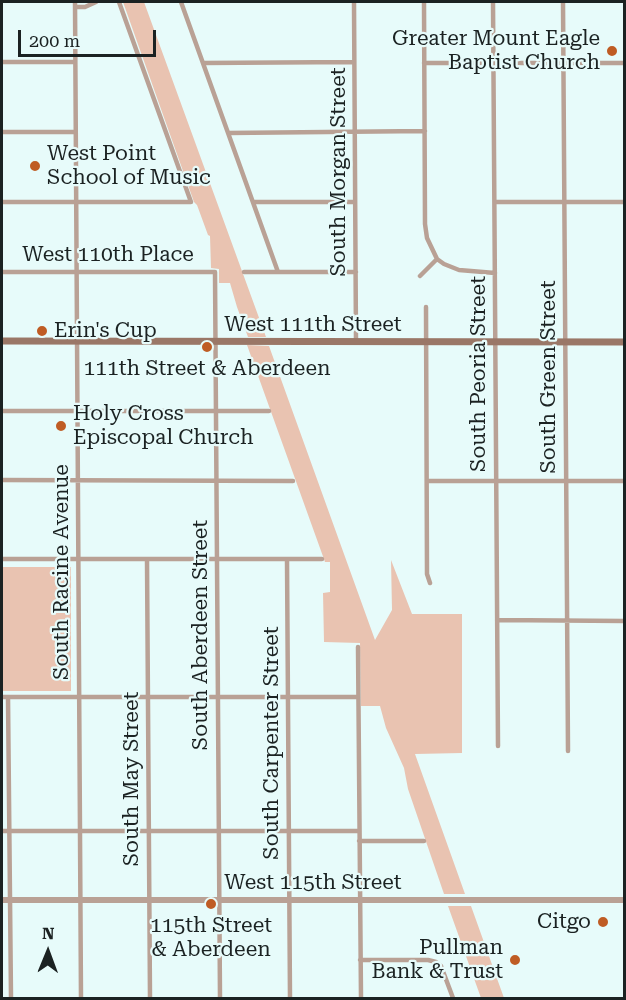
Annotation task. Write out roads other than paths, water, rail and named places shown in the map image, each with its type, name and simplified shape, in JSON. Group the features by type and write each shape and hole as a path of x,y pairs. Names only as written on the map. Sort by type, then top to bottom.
{"main road":[{"name":"West 111th Street","path":"2,341 624,342"}],"street":[{"path":"75,4 85,7 96,2"},
{"path":"2,202 191,202 119,2"},
{"path":"181,2 278,272"},
{"name":"South Morgan Street","path":"354,2 356,342"},
{"path":"424,2 426,232 429,245 437,259 452,268 495,273"},
{"name":"South Peoria Street","path":"493,2 498,746"},
{"name":"South Green Street","path":"563,2 568,751"},
{"name":"South Racine Avenue","path":"75,4 81,999"},
{"path":"2,62 75,62"},
{"path":"203,63 354,62"},
{"path":"424,63 624,63"},
{"path":"228,133 425,131"},
{"path":"2,132 75,132"},
{"path":"253,202 355,202"},
{"path":"495,202 624,202"},
{"path":"420,276 437,259"},
{"name":"West 110th Place","path":"2,272 215,272"},
{"name":"South Aberdeen Street","path":"215,272 220,999"},
{"path":"244,272 356,272"},
{"path":"426,307 427,574 430,583"},
{"path":"2,411 270,411"},
{"path":"2,480 293,481"},
{"path":"427,481 624,482"},
{"path":"2,559 322,559"},
{"name":"South May Street","path":"147,559 150,999"},
{"name":"South Carpenter Street","path":"287,559 290,999"},
{"path":"497,621 624,621"},
{"path":"358,647 361,999"},
{"path":"2,697 358,697"},
{"path":"8,697 11,999"},
{"path":"2,831 359,831"},
{"path":"359,841 424,841"},
{"name":"West 115th Street","path":"2,900 624,900"},
{"path":"360,960 436,962 441,966 453,999"}],"place":[{"name":"Greater Mount Eagle Baptist Church","path":"612,51"},
{"name":"West Point School of Music","path":"35,166"},
{"name":"Erin's Cup","path":"42,331"},
{"name":"111th Street & Aberdeen","path":"207,347"},
{"name":"Holy Cross Episcopal Church","path":"61,426"},
{"name":"115th Street & Aberdeen","path":"211,904"},
{"name":"Citgo","path":"603,922"},
{"name":"Pullman Bank & Trust","path":"515,960"}]}
